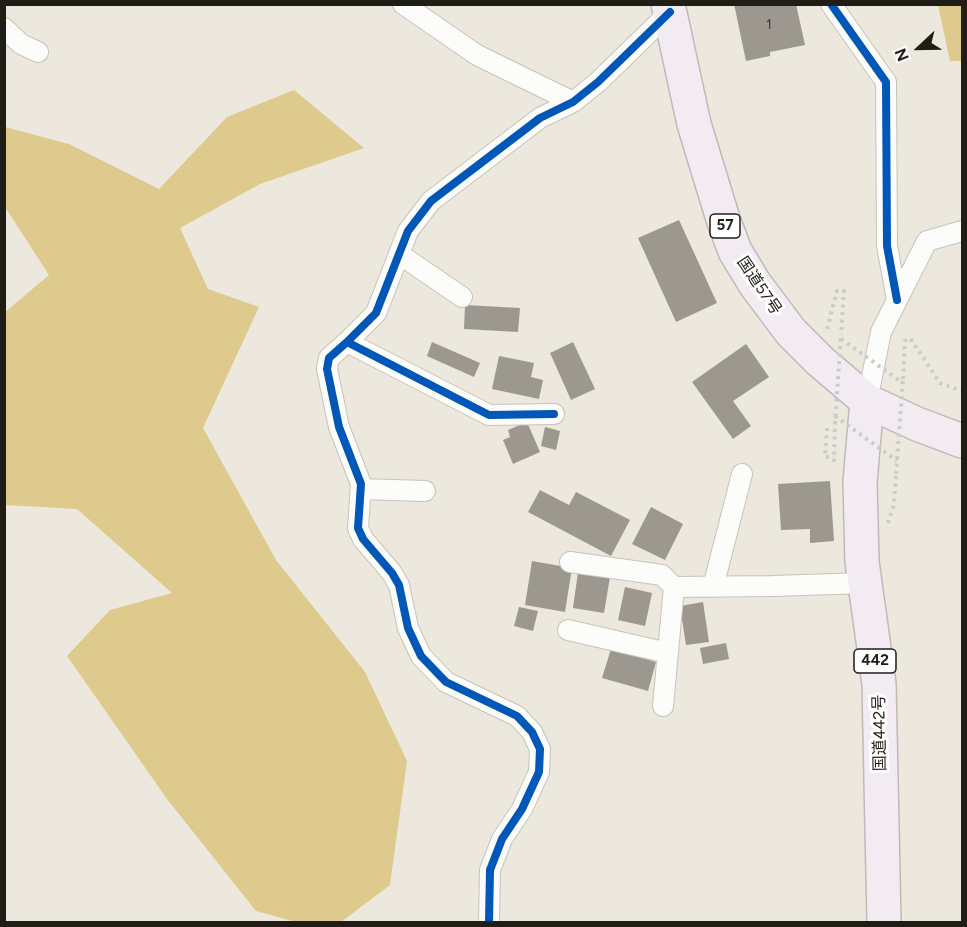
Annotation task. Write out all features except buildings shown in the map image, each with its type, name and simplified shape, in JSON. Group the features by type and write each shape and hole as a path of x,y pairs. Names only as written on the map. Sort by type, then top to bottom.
{"highway":[{"name":"国道57号","path":"669,8 694,124 723,219 735,251 755,284 792,332 820,362 867,401 917,424 963,441"},
{"name":"国道442号","path":"867,401 860,482 862,562 879,684 884,922"}],"street":[{"path":"403,4 477,55 573,102"},
{"path":"831,4 886,82 887,246 897,300"},
{"path":"489,922 490,870 502,839 522,808 539,772 540,749 532,732 516,716 446,682 421,656 408,628 399,585 392,573 363,539 358,528 361,484 339,427 327,369 329,358 376,313 408,231 432,201 540,118 573,102 598,82 669,8"},
{"path":"4,28 21,44 38,52"},
{"path":"867,401 881,332 927,241 963,231"},
{"path":"399,254 462,297"},
{"path":"347,342 489,416 554,414"},
{"path":"713,587 742,474"},
{"path":"361,489 425,491"},
{"path":"570,562 662,575 674,587 865,583"},
{"path":"663,706 674,587"},
{"path":"567,630 668,653"}],"path":[{"path":"827,329 837,291 844,291 834,456 825,457 827,428"},
{"path":"841,339 903,383"},
{"path":"888,525 894,499 905,341 910,339 940,383 963,391"},
{"path":"836,417 897,461"}],"shaded area":[{"path":"938,5 962,5 962,61 950,61"},
{"path":"294,90 364,148 260,184 180,228 208,289 259,307 203,428 276,560 365,672 407,761 390,885 341,922 296,922 256,911 167,799 67,656 110,610 172,593 77,509 5,505 5,312 49,275 5,207 5,127 69,144 159,189 227,117"}],"cycle path":[{"path":"831,4 886,82 887,246 897,300"},
{"path":"554,414 489,415 347,342 376,313 408,231 431,201 540,118 573,102 598,82 670,12"},
{"path":"347,342 329,358 327,369 339,427 361,484 358,528 363,539 392,573 399,585 408,628 421,656 446,682 517,716 532,732 540,749 539,772 522,809 502,839 490,870 489,922"}]}
